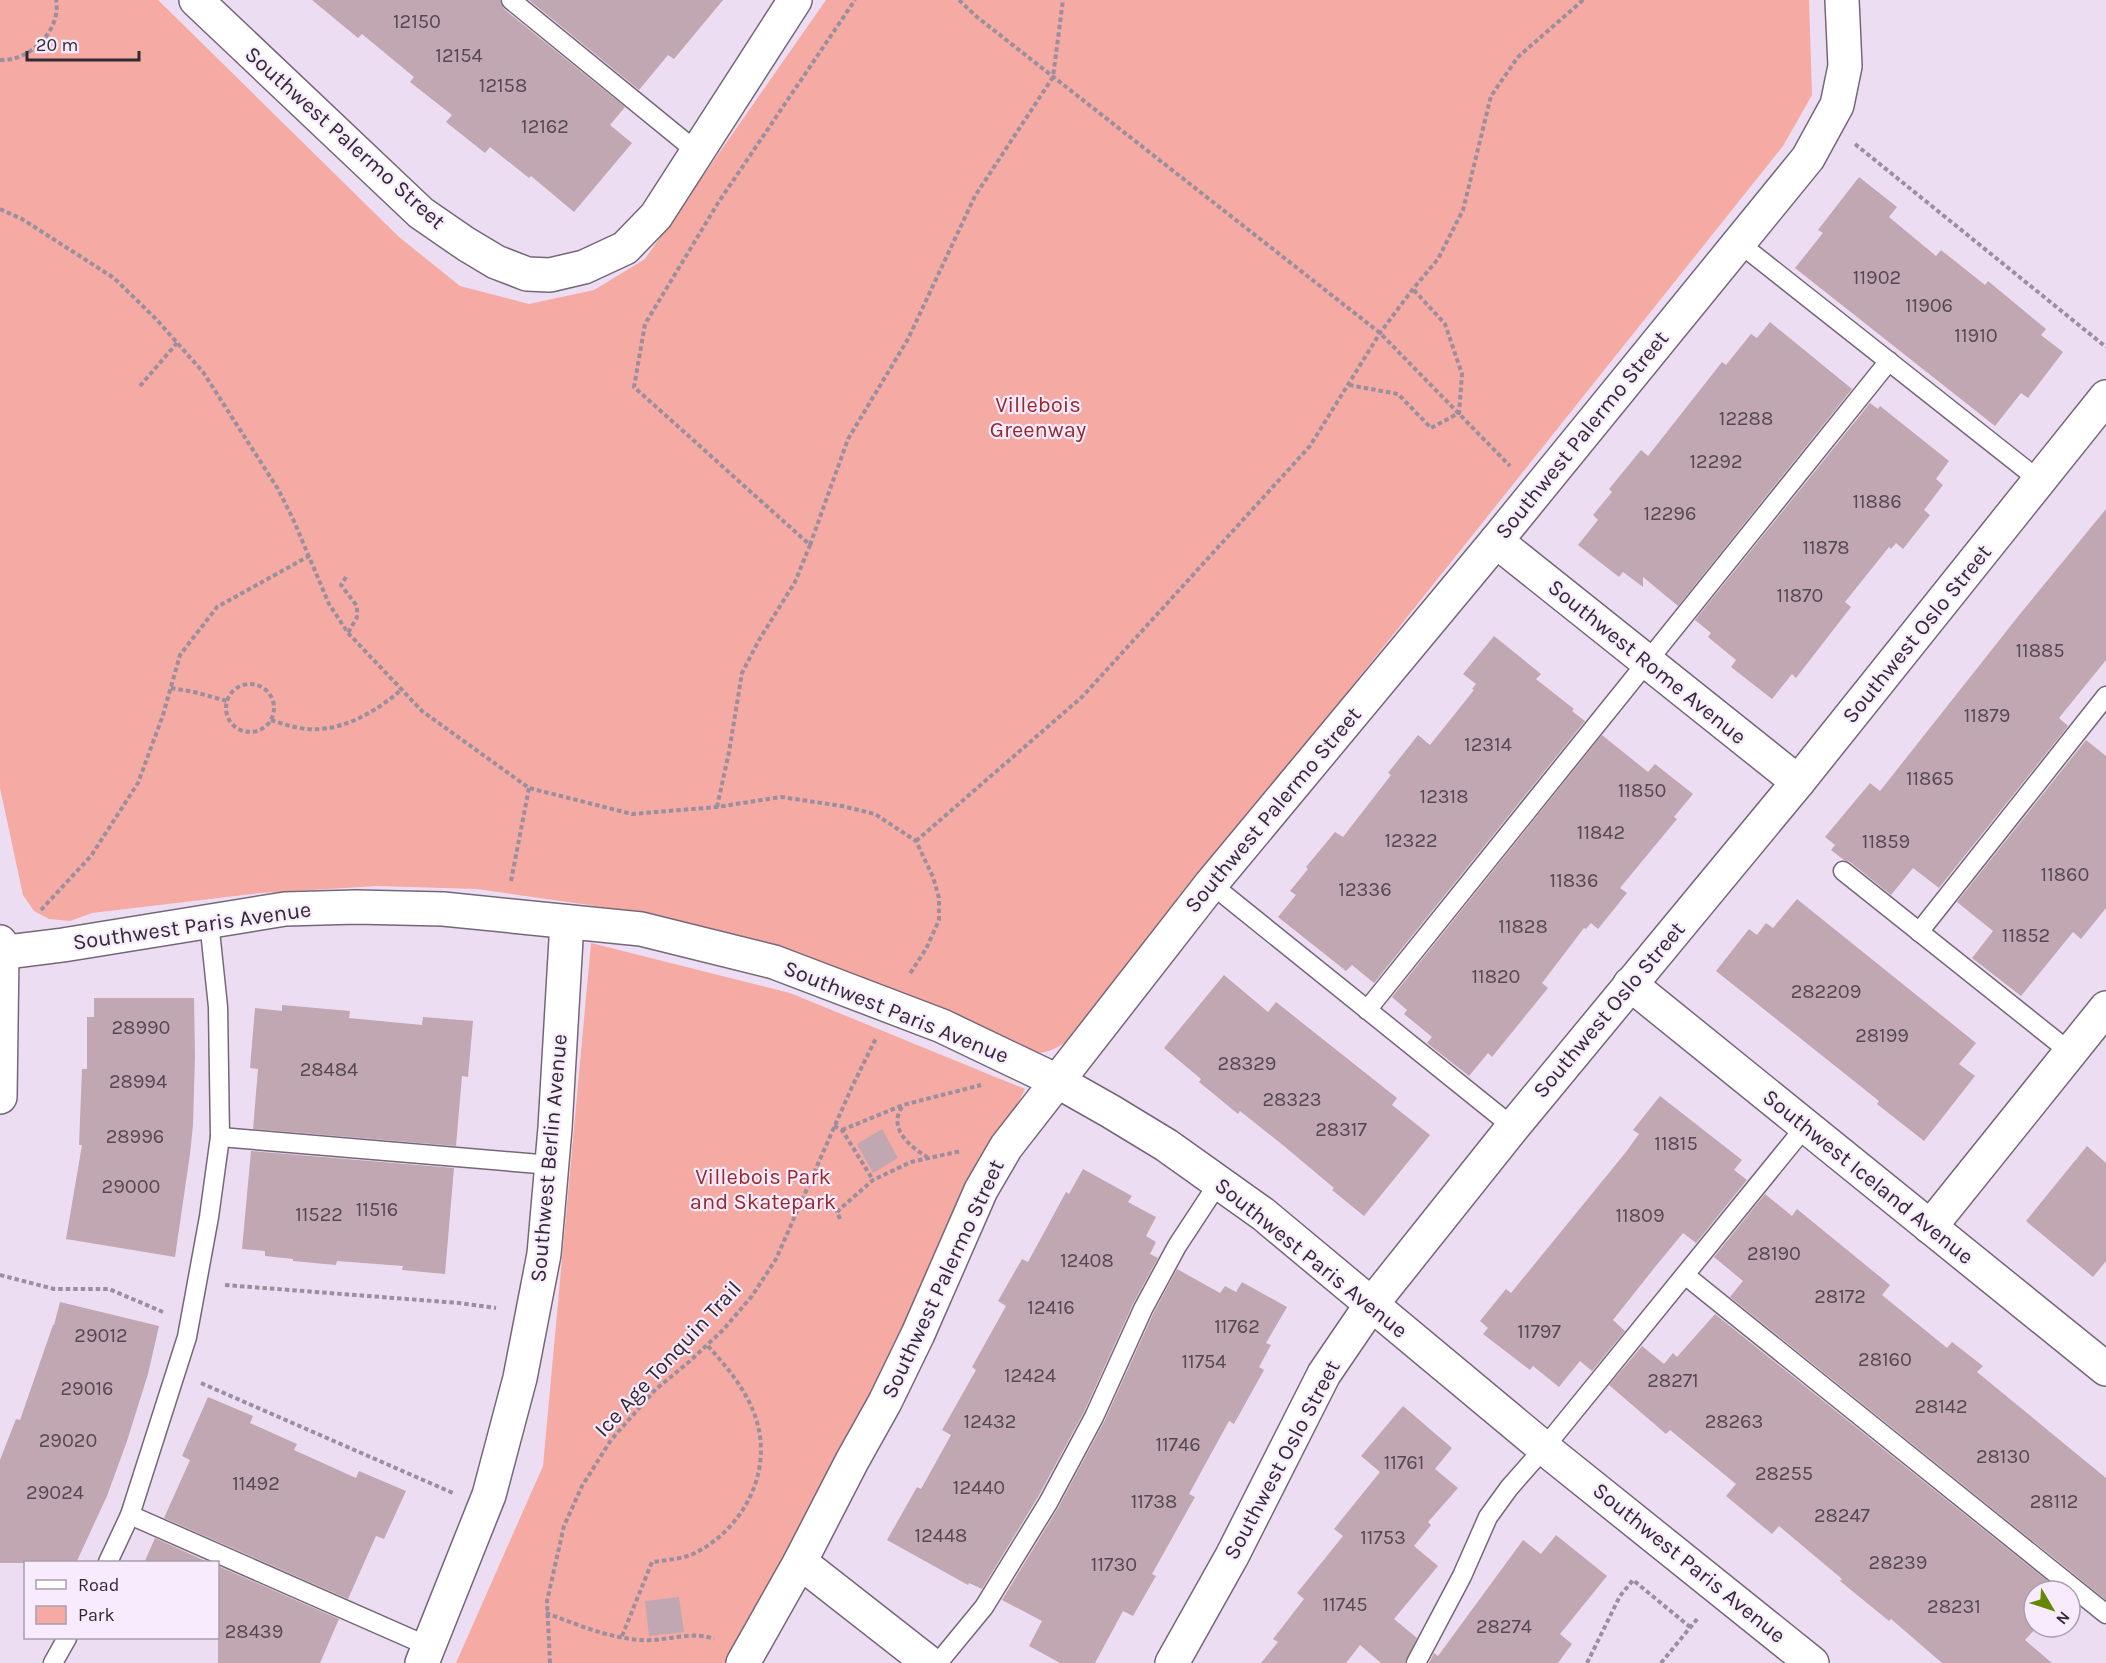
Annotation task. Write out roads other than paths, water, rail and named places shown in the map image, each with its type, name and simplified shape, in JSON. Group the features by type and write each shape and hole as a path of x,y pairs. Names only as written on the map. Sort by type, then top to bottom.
{"street":[{"name":"Southwest Palermo Street","path":"206,4 421,213 465,244 496,262 527,274 550,275 584,267 625,248 656,216 795,0"},
{"name":"Southwest Palermo Street","path":"746,1658 885,1402 918,1334 981,1190 1006,1147 1211,884 1496,541 1808,158 1837,105 1845,66 1842,0"},
{"name":"Southwest Oslo Street","path":"1172,1663 1232,1556 1324,1374 1371,1305 1513,1126 1798,782 2106,397"},
{"name":"Southwest Rome Avenue","path":"1496,541 1798,782"},
{"name":"Southwest Paris Avenue","path":"1,949 285,909 356,907 443,909 641,929 774,962 942,1026 1057,1081 1166,1145 1263,1214 1544,1448 1812,1663"},
{"name":"Southwest Berlin Avenue","path":"426,1655 484,1506 520,1378 544,1254 567,922"},
{"path":"0,1097 1,949"},
{"name":"Southwest Iceland Avenue","path":"1630,984 2106,1369"},
{"path":"1930,1227 2106,1008"},
{"path":"800,1562 929,1663"}],"lane":[{"path":"511,0 696,151"},
{"path":"1739,243 2039,480"},
{"path":"1367,1010 1888,361"},
{"path":"1919,932 2106,696"},
{"path":"1843,871 2070,1052"},
{"path":"1211,884 1513,1126"},
{"path":"109,1561 129,1515 176,1372 197,1283 220,1137 218,1006 209,921"},
{"path":"1416,1663 1457,1585 1488,1517 1509,1488 1805,1126"},
{"path":"220,1137 551,1165"},
{"path":"939,1663 984,1607 1048,1503 1094,1417 1149,1299 1177,1246 1219,1182"},
{"path":"1685,1275 2106,1614"},
{"path":"129,1515 426,1655"},
{"path":"53,1663 66,1639"}],"park label":[{"name":"Villebois Greenway","path":"1038,418"},
{"name":"Villebois Park and Skatepark","path":"763,1190"}]}
